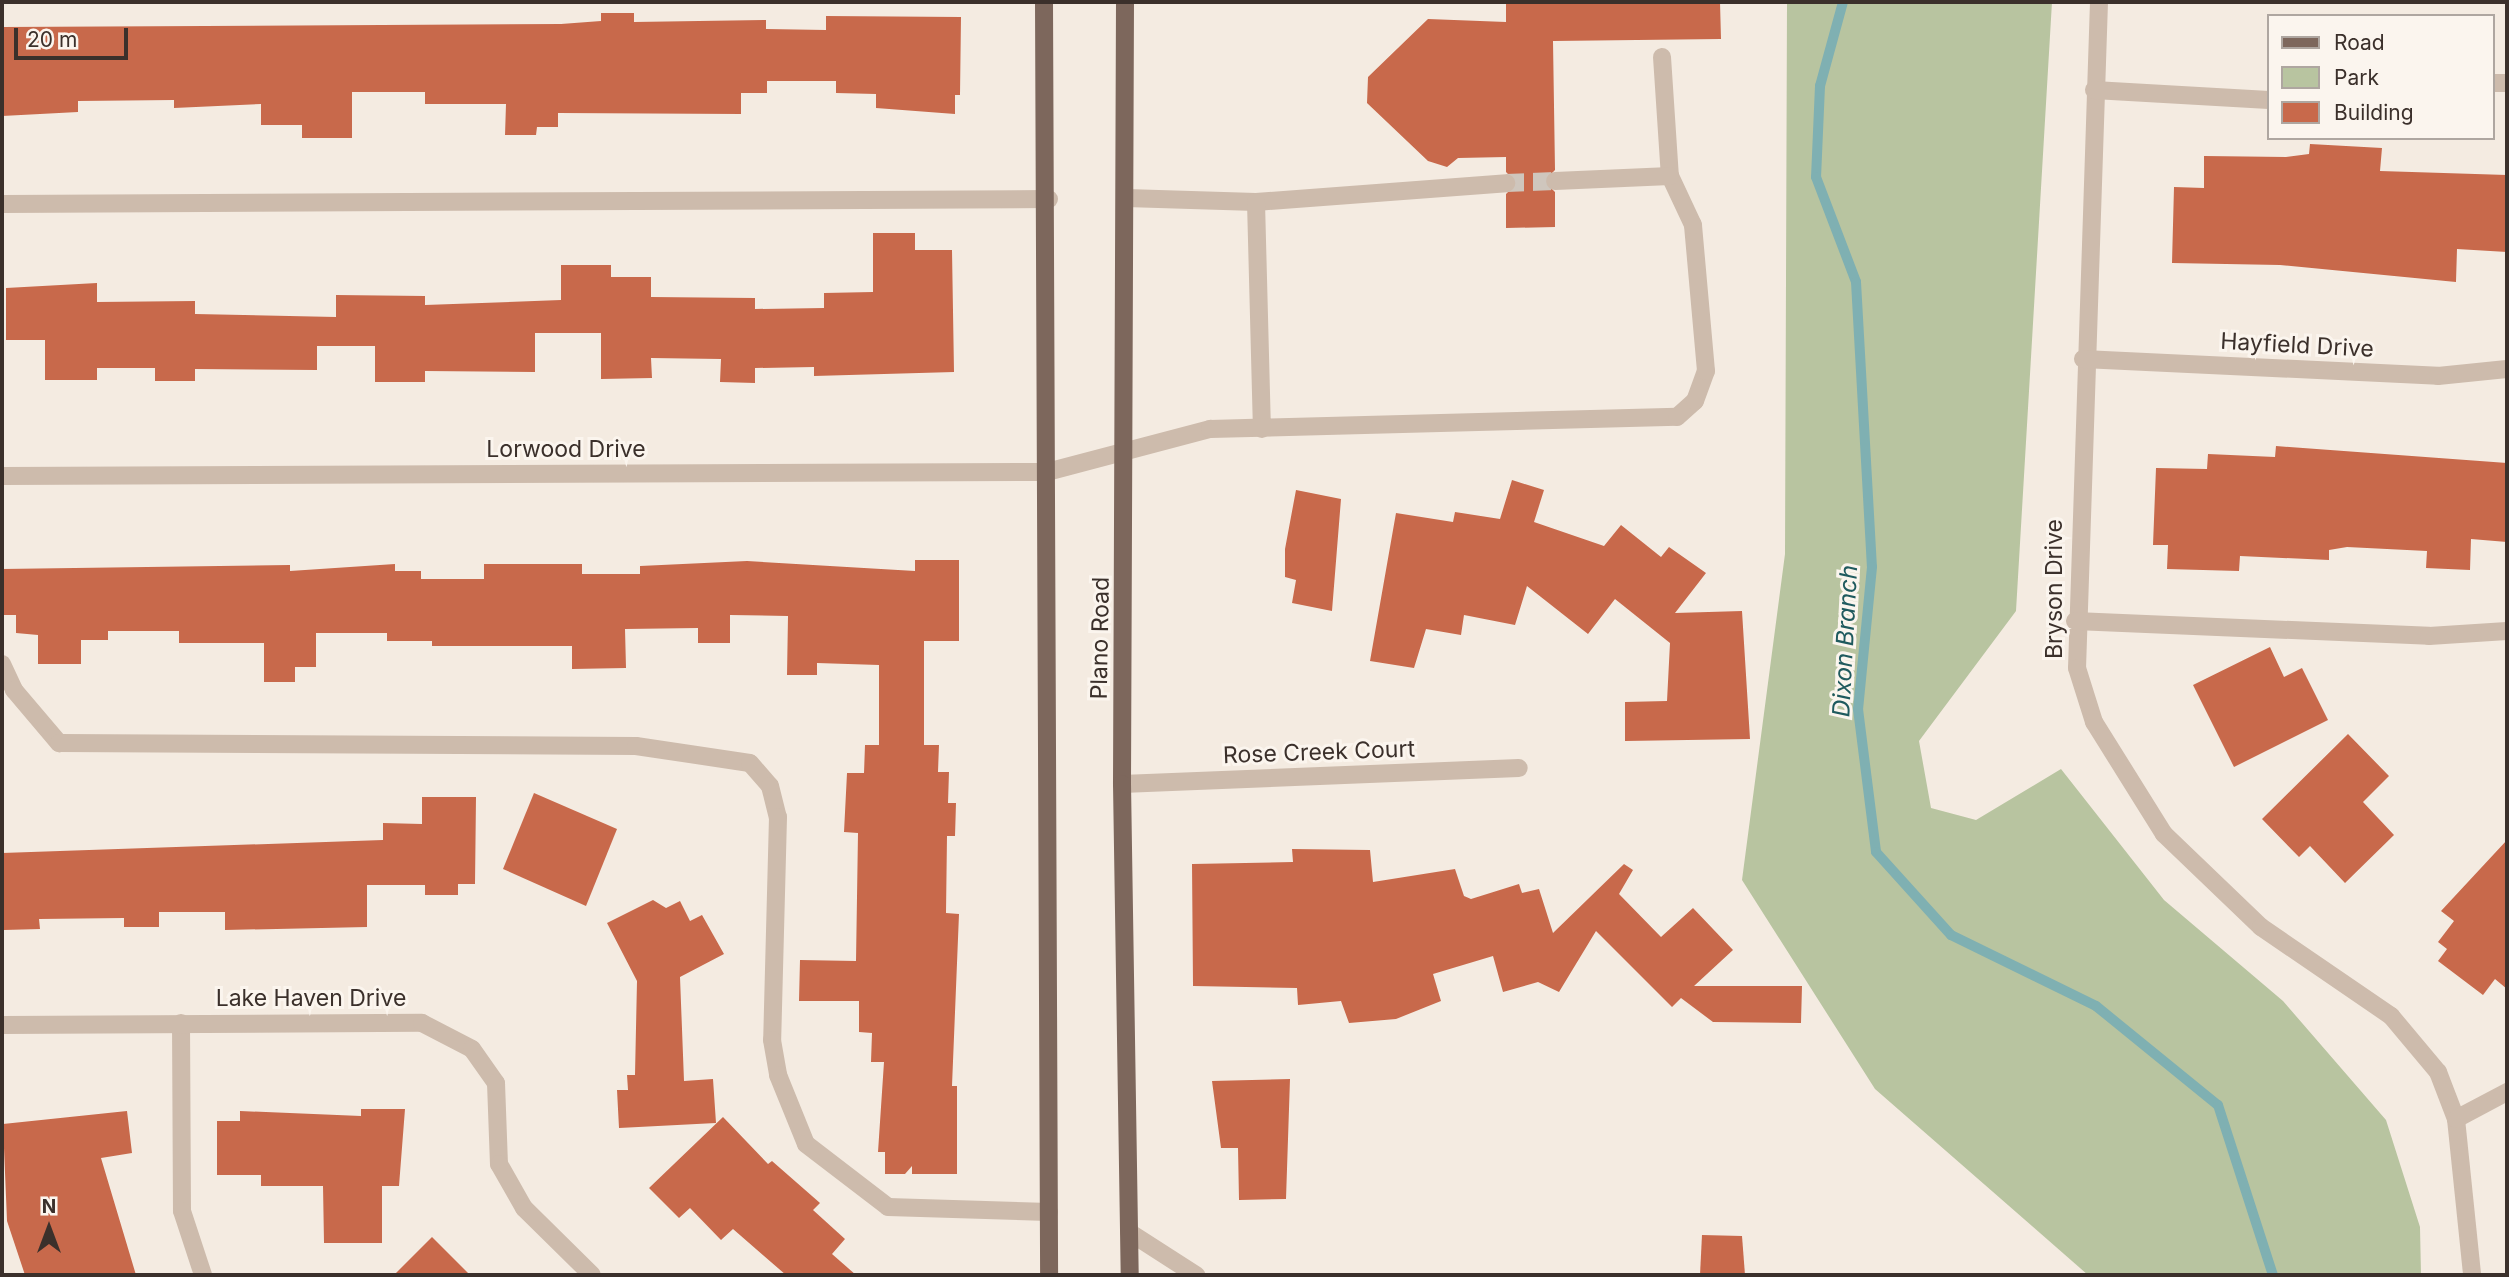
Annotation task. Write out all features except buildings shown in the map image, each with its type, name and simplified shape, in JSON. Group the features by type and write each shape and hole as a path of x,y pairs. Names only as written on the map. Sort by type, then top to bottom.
{"main road":[{"path":"1044,2 1049,200 1049,1275"},
{"name":"Plano Road","path":"1125,2 1127,447 1122,784 1129,1275"}],"street":[{"name":"Bryson Drive","path":"2099,2 2083,359 2075,621 2077,668 2094,722 2164,834 2251,919 2391,1016 2438,1072 2456,1119 2472,1275"},
{"path":"1555,181 1670,176 1662,57"},
{"path":"2094,90 2268,100"},
{"name":"Lorwood Drive","path":"2,476 1047,472 1127,447 1210,429 1677,417 1695,401 1706,371 1693,225 1670,176"},
{"path":"1126,198 1256,202 1506,183"},
{"path":"2,204 1049,200"},
{"path":"1256,202 1262,429"},
{"name":"Hayfield Drive","path":"2083,359 2438,376 2507,369"},
{"path":"2075,621 2428,636 2507,631"},
{"path":"2,664 14,690 59,743 636,746 750,763 770,786 778,817 772,1040 778,1075 806,1144 888,1207 1049,1212"},
{"name":"Rose Creek Court","path":"1122,784 1519,768"},
{"path":"181,1023 182,1211 203,1275"},
{"name":"Lake Haven Drive","path":"2,1025 422,1023 472,1049 496,1083 499,1164 524,1208 592,1275"},
{"path":"2456,1119 2507,1092"},
{"path":"1129,1232 1196,1275"}],"green space":[{"path":"1787,2 2052,2 2016,611 1919,741 1931,808 1976,820 2061,769 2164,900 2283,1001 2386,1120 2420,1227 2421,1275 2088,1275 1875,1089 1742,880 1785,554"}],"waterway":[{"name":"Dixon Branch","path":"1843,2 1820,86 1816,177 1856,282 1872,567 1858,709 1876,852 1951,935 2096,1006 2218,1105 2273,1275"}],"tunnel":[{"path":"1506,183 1555,181"}]}
